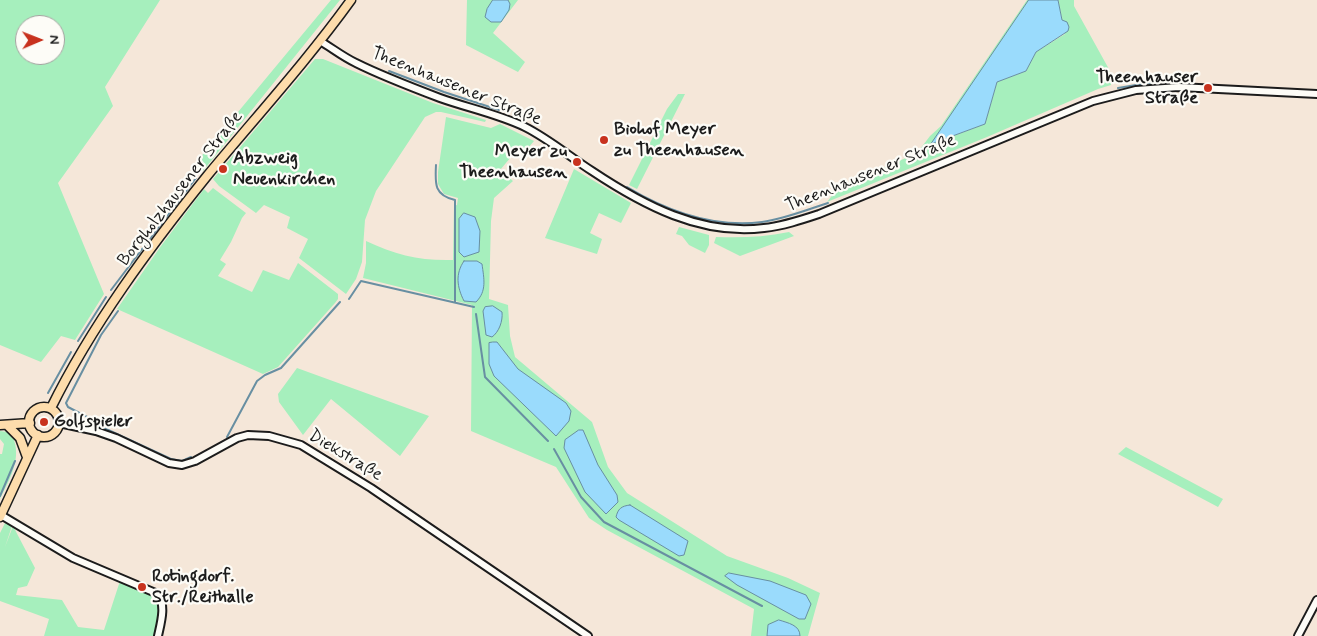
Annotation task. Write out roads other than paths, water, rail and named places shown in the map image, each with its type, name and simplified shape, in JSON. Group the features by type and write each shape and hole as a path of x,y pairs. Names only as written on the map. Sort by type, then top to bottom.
{"main road":[{"name":"Borgholzhausener Straße","path":"51,408 82,351 148,252 206,178 320,41 351,0"},
{"path":"43,407 51,408 57,414 58,428 51,435 38,435 34,432 30,423 31,415 43,407"},
{"path":"4,425 30,423"},
{"path":"4,425 20,438 27,457"},
{"path":"0,516 38,435"}],"street":[{"name":"Theenhausener Straße","path":"320,41 354,62 381,75 441,98 504,118 526,128 620,190 663,212 714,227 734,229 763,228 792,223 819,214 1093,101 1116,94 1136,90 1179,87 1317,94"},
{"name":"Diekstraße","path":"59,423 96,431 116,438 170,463 182,465 195,461 237,438 248,436 269,436 301,446 371,488 588,636"},
{"path":"0,516 73,558 154,592 160,597 162,608 158,636"},
{"path":"1298,636 1317,600"}],"water":[{"path":"493,0 508,0 510,4 509,10 501,22 491,22 485,17 487,9"},
{"path":"1029,0 1058,0 1062,20 1067,22 1068,31 1036,52 1026,71 997,82 985,124 931,144"},
{"path":"464,213 475,217 480,231 479,252 464,257 459,252 459,219"},
{"path":"464,261 477,261 482,264 483,289 476,302 464,301 460,291 458,276"},
{"path":"493,306 502,312 502,315 499,329 492,337 486,335 483,311 485,307"},
{"path":"497,342 518,369 566,403 571,411 569,421 556,436 494,376 489,364 489,343"},
{"path":"579,430 583,430 598,465 617,495 618,502 606,514 585,492 564,448 565,440"},
{"path":"630,505 688,541 684,555 679,556 619,520 616,517 619,510"},
{"path":"729,573 770,581 806,595 811,604 805,619 799,619 737,585 725,576"},
{"path":"779,620 796,627 800,636 767,636 768,625"}],"waterway":[{"path":"389,71 499,110"},
{"path":"1118,88 1154,82"},
{"path":"436,165 436,183 439,192 455,200 455,302"},
{"path":"111,290 196,178"},
{"path":"627,187 642,196 675,210 692,216 726,222 770,221 828,203"},
{"path":"349,299 361,281 474,307"},
{"path":"78,341 106,297"},
{"path":"227,437 257,381 281,368 340,302"},
{"path":"118,311 101,335 66,403 68,407 91,419 92,424 171,459 182,461 191,457"},
{"path":"476,314 485,377 548,441"},
{"path":"48,393 71,352"},
{"path":"554,449 581,497 604,522 762,606"},
{"path":"0,496 15,461"}],"place":[{"name":"Theenhauser Straße","path":"1208,88"},
{"name":"Biohof Meyer zu Theenhausen","path":"604,140"},
{"name":"Meyer zu Theenhausen","path":"577,162"},
{"name":"Abzweig Neuenkirchen","path":"223,169"},
{"name":"Golfspieler","path":"44,422"},
{"name":"Rotingdorf. Str./Reithalle","path":"142,587"}]}
